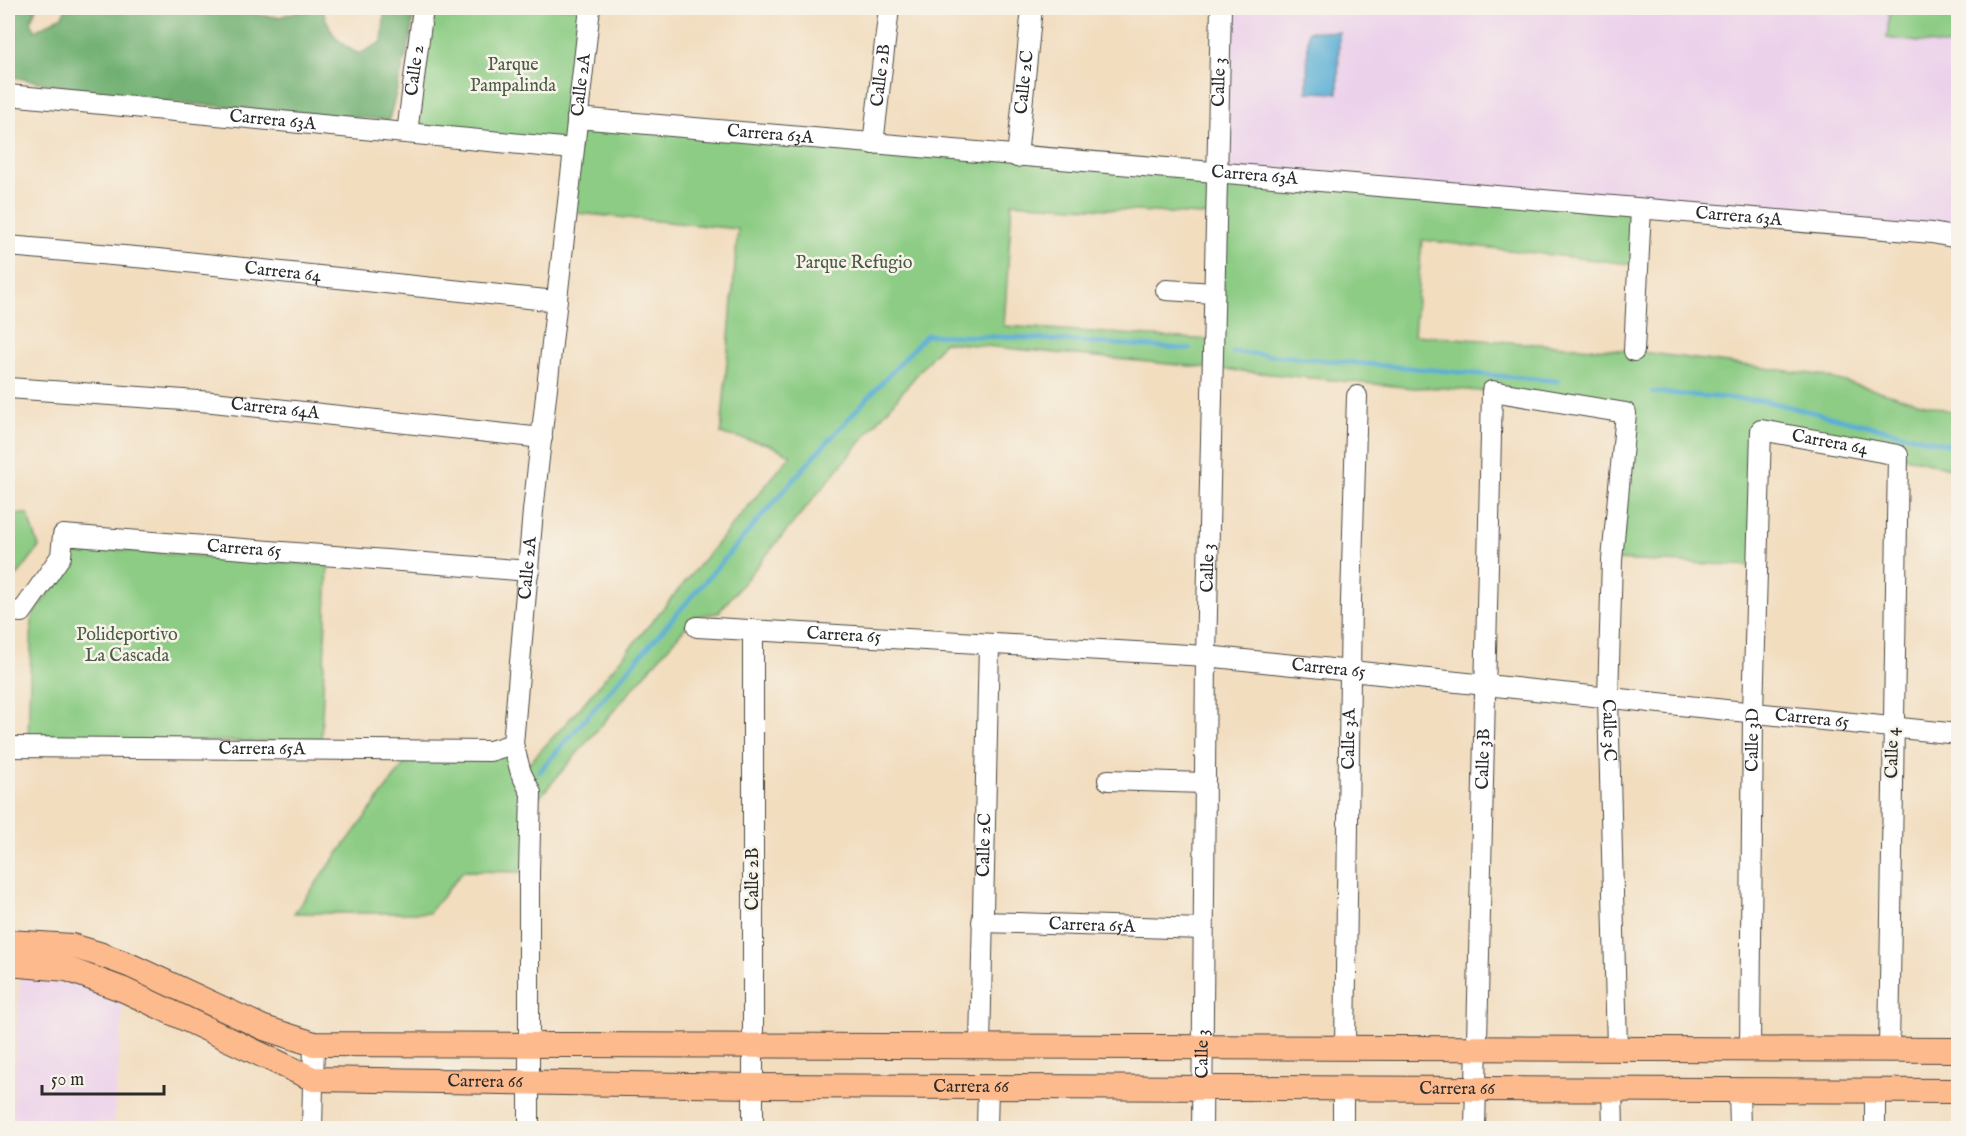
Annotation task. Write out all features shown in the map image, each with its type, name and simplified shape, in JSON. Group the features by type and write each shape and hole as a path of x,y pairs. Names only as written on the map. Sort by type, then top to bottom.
{"main road":[{"name":"Carrera 66","path":"8,942 72,946 99,954 129,965 264,1028 314,1044 1959,1050"},
{"name":"Carrera 66","path":"8,964 67,969 124,990 313,1079 753,1086 1959,1091"}],"street":[{"name":"Calle 2","path":"407,133 423,8"},
{"name":"Calle 2A","path":"529,1128 531,793 521,773 513,744 533,511 590,8"},
{"name":"Calle 2B","path":"873,144 888,8"},
{"name":"Calle 2C","path":"1017,157 1032,8"},
{"name":"Calle 3","path":"1202,1128 1206,656 1221,8"},
{"name":"Carrera 63A","path":"8,95 573,149"},
{"name":"Carrera 63A","path":"577,118 1932,233 1959,238"},
{"path":"1634,351 1641,209"},
{"name":"Carrera 63A","path":"1932,233 1959,230"},
{"name":"Carrera 64","path":"8,246 158,259 556,301"},
{"path":"1166,290 1214,293"},
{"name":"Carrera 64A","path":"8,388 213,402 542,438"},
{"name":"Calle 3B","path":"1475,1128 1492,391 1626,413"},
{"name":"Calle 3A","path":"1345,1047 1357,396"},
{"name":"Calle 3C","path":"1617,1048 1608,698 1611,560 1626,413"},
{"name":"Carrera 64","path":"1761,430 1898,455"},
{"name":"Calle 3D","path":"1750,1050 1753,713 1761,430"},
{"name":"Calle 4","path":"1889,1050 1898,455"},
{"name":"Carrera 65","path":"8,611 22,612 61,556 63,535 529,571"},
{"name":"Carrera 65","path":"698,627 1206,656 1959,734"},
{"name":"Calle 2B","path":"753,630 753,1128"},
{"name":"Calle 2C","path":"980,1046 989,644"},
{"name":"Carrera 65A","path":"8,747 490,751 513,744"},
{"path":"1108,780 1204,783"},
{"name":"Carrera 65A","path":"982,922 1202,929"},
{"path":"312,1128 314,1044"},
{"path":"987,1128 988,1087"},
{"path":"1343,1088 1343,1128"},
{"path":"1612,1089 1613,1128"},
{"path":"1739,1090 1740,1128"},
{"path":"1875,1091 1875,1128"}],"shaded area":[{"path":"1221,8 1958,8 1958,230 1217,174"},
{"path":"21,964 124,990 114,1123 12,1118"}],"green space":[{"path":"8,8 36,8 31,21 35,31 62,16 66,8 255,8 256,15 279,17 308,8 322,8 334,36 359,54 382,42 385,8 414,8 411,36 389,120 117,98 8,76"},
{"name":"Parque Refugio","path":"423,8 590,8 577,118 1641,209 1638,265 1422,240 1414,335 1634,351 1820,375 1958,413 1958,470 1898,455 1761,430 1758,566 1612,560 1626,413 1492,391 1415,388 944,342 718,613 695,616 531,807 529,872 463,871 429,913 294,913 415,750 513,744 521,772 579,709 791,455 768,444 721,434 738,229 567,212 573,149 407,133","holes":["1012,203 1216,216 1212,340 1004,326"]},
{"path":"1890,8 1958,8 1958,47 1887,38"},
{"path":"8,514 28,514 39,547 17,576 8,576"},
{"name":"Polideportivo La Cascada","path":"76,547 328,565 321,742 28,740 32,616 70,562"}],"water":[{"path":"1308,31 1339,32 1338,93 1307,92"}],"waterway":[{"path":"539,772 816,454 926,335 1009,337 1190,349"},
{"path":"1233,352 1558,381"},
{"path":"1652,392 1765,401 1958,447"}],"park label":[{"name":"Parque Pampalinda","path":"513,76"}]}
